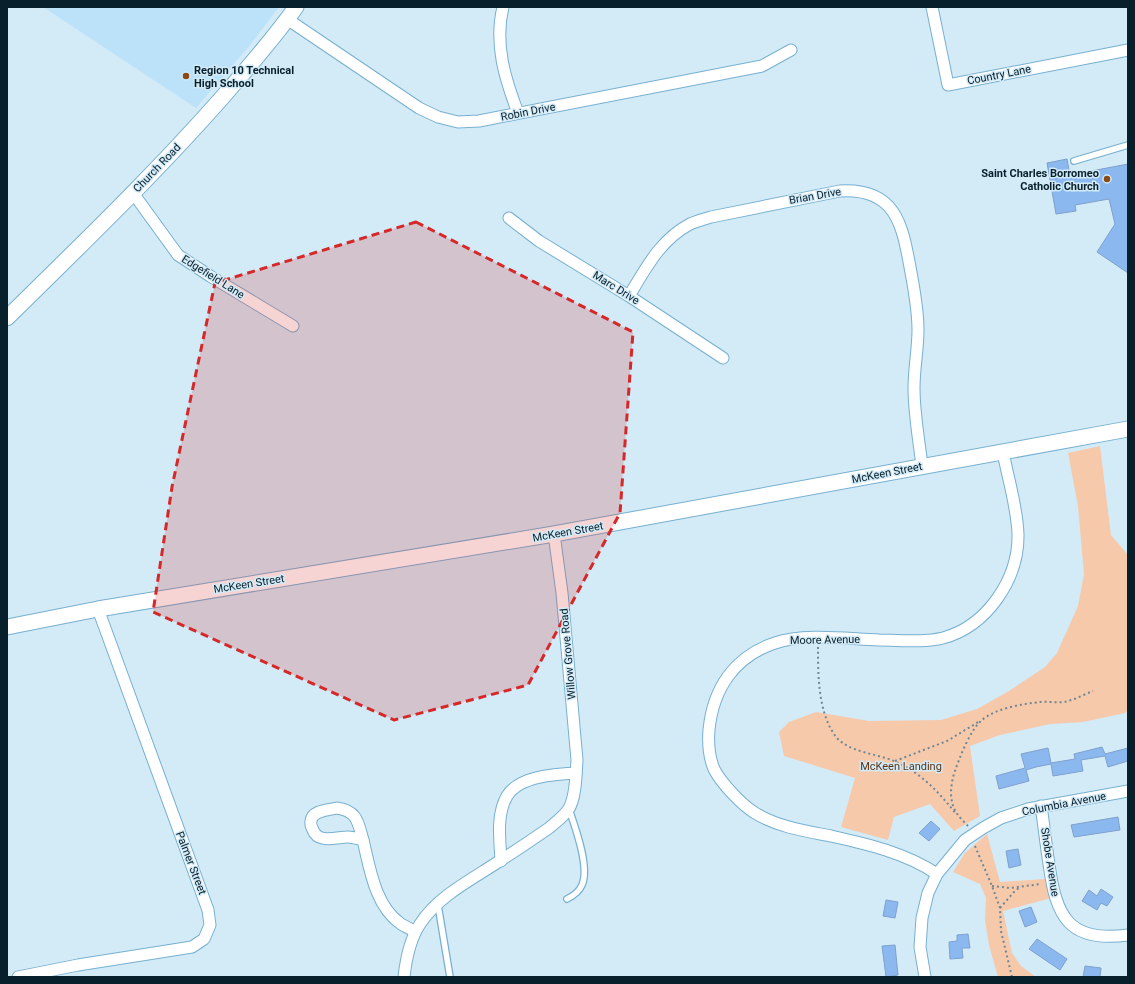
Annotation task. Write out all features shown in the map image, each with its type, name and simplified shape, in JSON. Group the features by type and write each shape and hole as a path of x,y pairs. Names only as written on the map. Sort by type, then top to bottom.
{"street":[{"name":"Church Road","path":"7,318 133,193 207,115 254,61 296,7"},
{"path":"503,7 499,30 500,45 508,86 518,113"},
{"name":"Country Lane","path":"932,7 948,85 1128,50"},
{"name":"Robin Drive","path":"287,19 419,108 438,117 458,122 479,121 762,66 791,50"},
{"name":"Brian Drive","path":"629,296 658,250 677,233 692,223 711,217 840,191 860,191 870,193 879,198 891,209 901,224 905,237 917,304 918,331 914,387 915,415 922,466"},
{"name":"Edgefield Lane","path":"133,193 178,255 210,276 294,326"},
{"name":"Marc Drive","path":"510,218 539,241 629,296 723,358"},
{"name":"McKeen Street","path":"7,627 98,609 554,534 1128,429"},
{"name":"Moore Avenue","path":"937,874 926,867 894,853 794,828 767,819 755,813 737,798 714,769 708,738 709,724 716,696 730,673 747,657 767,646 798,638 900,640 941,638 960,631 978,620 986,612 1003,588 1012,571 1018,546 1018,532 1014,506 1002,452"},
{"name":"Willow Grove Road","path":"404,977 407,956 415,932 420,923 438,905 463,884 501,861 549,828 564,815 569,808 573,797 577,760 562,593 554,534"},
{"name":"Palmer Street","path":"18,977 78,965 192,946 204,939 210,925 205,897 176,823 98,609"},
{"path":"501,861 499,836 500,822 502,808 508,795 516,786 527,781 560,773 576,773"},
{"name":"Columbia Avenue","path":"925,977 920,946 922,918 928,893 937,874 965,840 1001,818 1028,809 1128,791"},
{"name":"Shobe Avenue","path":"1041,806 1052,888 1060,912 1076,928 1090,934 1104,937 1128,935"},
{"path":"363,840 349,837 333,839 318,837 314,833 311,820 313,815 318,812 337,808 343,809 357,818 378,894 384,906 401,924 415,932"}],"lane":[{"path":"1074,161 1128,145"},
{"path":"567,899 579,890 583,884 584,876 581,848 569,808"},
{"path":"438,905 450,977"}],"path":[{"path":"818,638 819,689 826,718 834,734 840,741 850,747 894,761 922,778 940,794 968,827"},
{"path":"894,761 947,741 982,720 999,712 1020,705 1044,702 1067,702 1093,691"},
{"path":"956,814 952,799 953,777 967,742 982,720"},
{"path":"974,842 1000,908 1001,931 1012,977"},
{"path":"992,886 1010,888 1044,884"},
{"path":"1000,908 1020,887"}],"highlighted area":[{"path":"416,222 633,332 620,513 528,685 394,720 153,612 172,487 215,283"}],"shaded area":[{"name":"Region 10 Technical High School","path":"43,7 279,7 250,45 196,108"}],"green space":[{"name":"McKeen Landing","path":"1100,446 1111,535 1128,555 1128,710 1125,713 1083,722 1050,724 1000,735 970,746 980,816 954,831 930,804 894,817 888,840 841,827 855,778 784,756 779,732 789,722 816,712 869,721 941,720 977,709 1009,691 1045,667 1057,653 1078,606 1084,574 1078,506 1068,453"},
{"path":"987,834 1000,882 1045,879 1051,898 1003,911 1012,953 1021,966 1036,977 998,977 989,945 985,920 986,898 980,884 953,872 965,853"}],"building":[{"path":"1067,159 1070,175 1128,164 1128,273 1097,252 1115,224 1109,199 1075,205 1076,211 1056,214 1047,163"},
{"path":"1102,747 1105,754 1128,748 1128,761 1108,767 1105,756 1081,760 1083,771 1053,776 1051,764 1036,767 1026,770 1029,781 999,789 996,776 1025,768 1021,754 1048,748 1051,763 1075,759 1074,754"},
{"path":"1118,817 1120,830 1074,837 1071,825"},
{"path":"931,821 940,829 929,841 919,833"},
{"path":"1018,849 1021,865 1009,868 1006,851"},
{"path":"1101,889 1113,897 1107,906 1101,903 1097,910 1082,901 1089,890 1097,896"},
{"path":"886,900 898,902 895,918 883,916"},
{"path":"1031,907 1037,922 1025,927 1019,911"},
{"path":"968,934 970,948 962,948 963,958 950,959 949,942 957,941 957,935"},
{"path":"1037,939 1067,959 1060,970 1029,949"},
{"path":"895,945 898,975 886,977 882,946"},
{"path":"1085,966 1101,968 1100,977 1083,977"}],"place":[{"name":"Region 10 Technical High School","path":"186,76"},
{"name":"Saint Charles Borromeo Catholic Church","path":"1107,179"}]}
